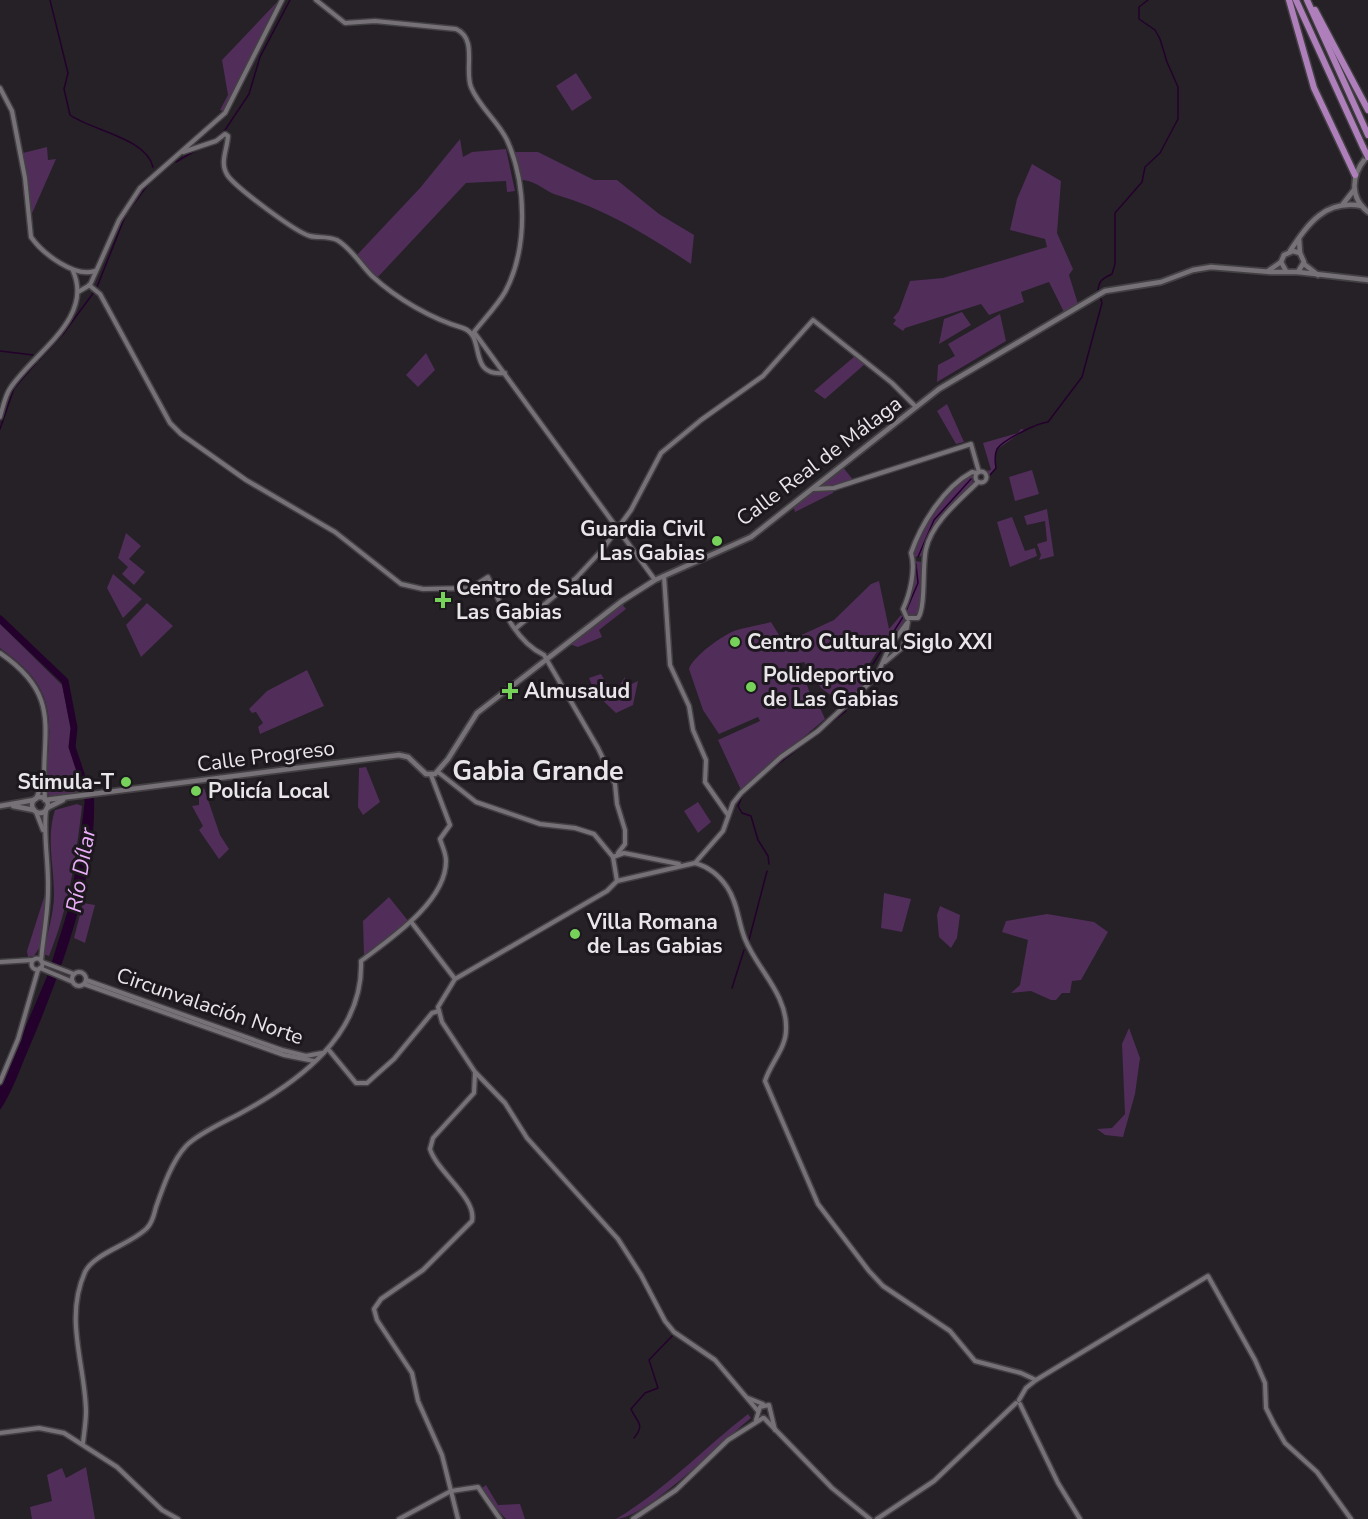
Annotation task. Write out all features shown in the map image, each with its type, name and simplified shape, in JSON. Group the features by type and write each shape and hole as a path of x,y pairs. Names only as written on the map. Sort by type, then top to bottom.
{"highway":[{"path":"1289,0 1317,95 1355,175"},
{"path":"1296,0 1366,158"},
{"path":"1309,0 1368,110"},
{"path":"1309,0 1368,135"}],"main road":[{"path":"1366,158 1355,175 1354,190 1362,206 1368,212"},
{"path":"1265,271 1281,262 1312,219 1342,205 1354,190"},
{"path":"1342,205 1362,206"},
{"path":"1299,236 1300,253 1304,264 1320,276"},
{"path":"1290,251 1300,253"},
{"path":"1281,262 1286,271 1368,280"},
{"path":"1298,272 1304,264"},
{"name":"Calle Real de Málaga","path":"438,772 477,712 609,610 655,580 751,537 954,379 1105,291 1161,282 1202,268 1286,271"},
{"name":"Calle Progreso","path":"76,797 399,755 408,757 426,774 431,775"},
{"path":"431,775 438,772"},
{"path":"8,805 41,813 76,797"},
{"path":"0,806 35,799 76,797"},
{"path":"35,799 35,811"},
{"path":"45,799 47,809"}],"street":[{"path":"78,292 87,287 128,204 153,174 202,141 228,108 282,0"},
{"path":"316,0 345,23 375,21 460,31 468,45 471,87 508,142 520,204 520,239 515,268 505,292 474,332 655,580"},
{"path":"0,88 9,102 23,168 31,237 73,271 77,278 78,292 74,313 12,386 0,417"},
{"path":"183,152 192,143 224,136 228,142 223,160 231,179 302,232 337,240 378,281 435,319 467,330 475,339 478,359 483,367 498,373 505,373"},
{"path":"73,271 87,274 96,271"},
{"path":"77,278 81,273"},
{"path":"87,274 91,279"},
{"path":"77,284 100,294 175,429 246,480 336,532 401,584 411,588 476,587 488,577 503,610 515,629 531,649 546,658 598,748 615,784 617,804 625,830 625,844 613,857"},
{"path":"515,629 576,578 618,528 631,510 661,453 763,376 813,320 892,383 916,407"},
{"path":"813,489 834,488 971,444 978,472 978,482"},
{"path":"694,863 723,831 728,815 741,793 876,677 890,646 908,621 918,618 922,612 923,568 931,536 955,503 978,482 983,483 987,479 986,474 972,471 968,474 945,496 923,525 910,553 913,559 910,591 903,609 903,614 908,621 903,647 884,662"},
{"path":"664,576 670,665 689,706 693,730 706,760 705,782 728,815"},
{"path":"0,653 25,673 42,700 46,726 42,783 45,799"},
{"path":"438,772 465,795 481,805 540,824 590,832 613,857 617,881"},
{"path":"322,1053 328,1049 355,1002 362,973 361,962 412,923 429,902 446,863 440,838 450,825 431,775"},
{"path":"35,799 42,783"},
{"path":"47,809 44,833 48,892 42,961 49,968"},
{"path":"35,811 44,833"},
{"path":"618,853 682,865"},
{"path":"870,1519 832,1488 775,1430 715,1360 674,1332 665,1321 641,1275 618,1239 527,1138 505,1103 475,1072 442,1022 439,1011 441,1000 455,979 607,891 617,881 694,863 713,871 731,893 746,942 769,977 784,1015 785,1037 765,1081 818,1204 883,1286 950,1331 970,1358 978,1363 1006,1368 1036,1380"},
{"path":"412,923 455,979"},
{"path":"0,1082 18,1039 35,965 42,948"},
{"path":"0,962 22,959 60,973 77,986 85,982 83,974 60,973"},
{"path":"35,965 42,961"},
{"path":"35,965 42,961"},
{"path":"73,982 75,974"},
{"name":"Circunvalación Norte","path":"85,982 265,1044 306,1056 322,1053"},
{"name":"Circunvalación Norte","path":"85,982 284,1055 314,1061 322,1053"},
{"path":"328,1049 356,1083 367,1083 394,1059 432,1013 439,1011"},
{"path":"83,1443 86,1411 77,1351 75,1312 86,1270 93,1262 147,1228 166,1182 187,1144 282,1089 310,1068 314,1061 306,1056"},
{"path":"458,1519 438,1444 418,1401 412,1373 377,1320 374,1309 381,1299 423,1270 472,1221 472,1207 437,1164 430,1149 434,1138 474,1093 477,1081 475,1072"},
{"path":"877,1519 929,1485 1018,1402 1026,1388 1036,1380 1208,1275 1255,1360 1265,1383 1266,1408 1285,1443 1317,1472 1352,1519"},
{"path":"743,1394 771,1406 775,1430"},
{"path":"1018,1402 1058,1483 1080,1519"},
{"path":"756,1420 763,1404"},
{"path":"633,1519 676,1490 728,1440 756,1420 771,1415"},
{"path":"0,1433 50,1429 83,1443 132,1479 168,1514 178,1519"},
{"path":"399,1519 451,1491 478,1487 500,1519"}],"shaded area":[{"path":"277,2 228,104 223,111 220,110 228,95 222,60"},
{"path":"576,73 592,98 572,111 556,86"},
{"path":"460,139 463,157 472,152 506,149 515,191 507,192 506,181 466,183 377,278 356,256 420,188"},
{"path":"47,147 48,160 56,159 30,218 23,153"},
{"path":"513,152 538,152 594,180 617,180 659,214 694,235 691,264 609,216 531,182 520,180"},
{"path":"1032,164 1061,181 1057,233 1073,269 1069,275 1078,304 1064,312 1049,282 1021,292 1024,302 989,315 981,304 905,328 903,331 893,324 896,320 893,318 899,311 910,281 943,278 1047,247 1045,239 1010,230 1017,199"},
{"path":"962,312 971,325 939,344 944,319"},
{"path":"1000,314 1006,341 937,382 938,365 955,356 948,344"},
{"path":"426,353 435,370 418,387 406,375"},
{"path":"855,356 865,364 825,399 814,391"},
{"path":"947,404 964,442 956,444 937,411"},
{"path":"1021,429 1025,430 996,450 996,468 990,475 986,471 991,470 983,443 1018,433"},
{"path":"842,466 854,481 834,488 833,493 795,512 793,505"},
{"path":"1032,470 1039,494 1015,501 1009,477"},
{"path":"972,474 973,484 943,517 930,537 923,556 914,557 914,548 925,524 954,489"},
{"path":"1047,509 1054,556 1039,560 1041,555 1037,544 1047,541 1045,521 1027,525 1024,516"},
{"path":"1012,517 1025,551 1035,548 1037,556 1010,567 997,522"},
{"path":"126,533 141,546 129,559 145,572 134,585 122,574 128,567 118,558"},
{"path":"914,561 922,562 920,612 913,616 905,615 912,589"},
{"path":"113,574 142,599 123,618 107,588"},
{"path":"879,581 889,629 901,615 906,621 890,644 883,642 868,666 870,678 844,705 821,688 804,662 799,663 812,699 817,701 825,719 741,790 718,740 760,721 758,717 719,734 703,710 689,669 691,664 710,646 732,632 771,622 784,643 834,620 871,584"},
{"path":"147,603 173,626 141,657 126,625"},
{"path":"622,604 626,609 599,630 602,637 578,647 572,645 571,642"},
{"path":"0,624 62,685 84,792 49,796 46,781 49,736 47,706 36,682 27,671 0,648"},
{"path":"307,670 324,706 260,734 258,727 263,723 256,712 252,713 249,709 267,691"},
{"path":"601,674 610,689 619,686 625,677 625,687 638,681 633,705 616,713 595,693 589,678"},
{"path":"366,767 380,802 363,815 358,807 359,768"},
{"path":"204,788 220,835 229,849 219,859 199,830 203,826 192,806 199,805 199,794"},
{"path":"698,802 711,822 698,833 684,811"},
{"path":"77,804 82,806 71,882 62,919 49,956 43,954 54,902 52,820 55,810"},
{"path":"46,891 44,927 39,948 34,956 28,957 27,951"},
{"path":"884,893 911,899 902,932 881,928"},
{"path":"389,897 409,922 364,957 363,921"},
{"path":"83,903 95,905 85,943 74,938"},
{"path":"940,906 960,915 957,938 951,948 939,937 937,915"},
{"path":"1047,914 1094,922 1108,932 1081,980 1072,981 1070,993 1062,993 1056,1000 1051,1000 1031,991 1011,993 1020,985 1028,940 1002,932 1006,921"},
{"path":"1129,1028 1140,1058 1135,1094 1123,1137 1105,1135 1097,1129 1112,1128 1125,1114 1122,1044"},
{"path":"748,1414 751,1418 665,1493 629,1516 616,1519 651,1495"},
{"path":"86,1467 95,1519 32,1519 30,1507 52,1501 47,1475 62,1468 66,1478"},
{"path":"486,1485 498,1505 520,1504 525,1519 506,1519 492,1504 482,1488"}],"water":[{"path":"94,797 89,860 74,925 41,1020 13,1087 0,1110 0,1087 48,974 68,910 78,857 85,799"}],"waterway":[{"path":"50,0 68,73 64,89 70,115 130,142 148,157 153,167"},
{"path":"213,140 225,130 249,94 260,57 290,0"},
{"path":"1098,292 1100,283 1112,274 1115,264 1115,213 1142,182 1145,167 1160,153 1178,119 1178,87 1160,39 1155,30 1139,19 1139,7 1148,0"},
{"path":"176,162 198,149"},
{"path":"97,287 126,214 149,183"},
{"path":"39,360 63,334 94,292"},
{"path":"990,475 996,468 995,454 1000,445 1021,432 1048,422 1082,377 1102,303 1100,296"},
{"path":"0,351 33,355"},
{"path":"0,429 14,388 36,363"},
{"path":"918,557 934,520 971,479"},
{"path":"906,611 918,583 916,564"},
{"path":"872,676 871,667 903,617"},
{"name":"Río Dílar","path":"0,619 65,681 74,728 72,747 87,792 89,807"},
{"path":"764,775 846,711"},
{"path":"758,780 743,794 738,806 742,813 751,816 758,840 768,856 769,864"},
{"path":"749,940 767,871"},
{"path":"732,988 744,950"},
{"path":"634,1438 640,1426 631,1409 645,1393 658,1388 649,1360 673,1335"}],"place":[{"name":"Guardia Civil Las Gabias","path":"717,541"},
{"name":"Centro de Salud Las Gabias","path":"443,600"},
{"name":"Centro Cultural Siglo XXI","path":"735,642"},
{"name":"Polideportivo de Las Gabias","path":"751,687"},
{"name":"Almusalud","path":"510,691"},
{"name":"Stimula-T","path":"126,782"},
{"name":"Policía Local","path":"196,791"},
{"name":"Villa Romana de Las Gabias","path":"575,934"}],"district":[{"name":"Gabia Grande","path":"538,771"}]}
